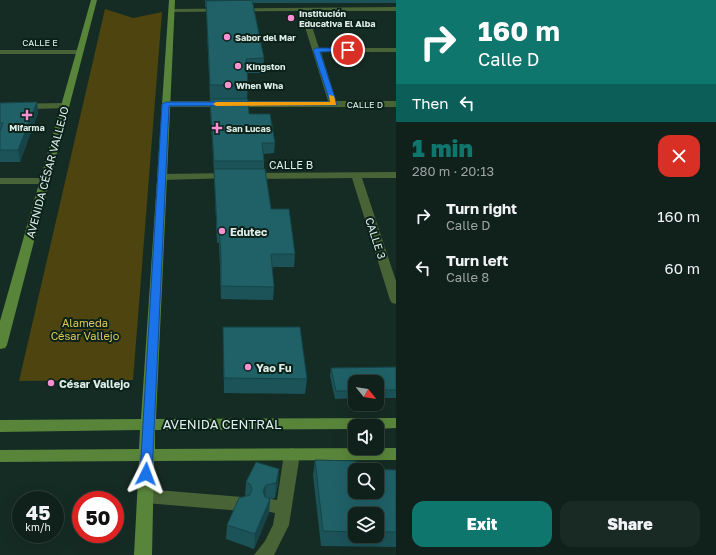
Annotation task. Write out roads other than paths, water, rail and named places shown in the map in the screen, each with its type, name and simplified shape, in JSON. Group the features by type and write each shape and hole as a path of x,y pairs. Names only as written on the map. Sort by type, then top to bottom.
{"main road":[{"name":"AVENIDA CÉSAR VALLEJO","path":"0,345 94,0"},
{"path":"143,555 148,425 172,5"},
{"name":"AVENIDA CENTRAL","path":"0,426 396,423"},
{"path":"0,456 396,454"}],"street":[{"path":"172,5 303,9 396,8"},
{"path":"303,9 334,104"},
{"path":"316,50 396,50"},
{"name":"CALLE E","path":"0,52 80,52"},
{"name":"CALLE D","path":"166,104 396,104"},
{"path":"0,107 65,106"},
{"name":"CALLE B","path":"162,177 396,175"},
{"name":"CALLE 3","path":"356,176 392,276 396,300"},
{"path":"0,181 44,181"},
{"path":"263,555 271,546 281,525 277,507 292,454"},
{"path":"145,496 242,504"}],"place":[{"name":"Institución Educativa El Alba","path":"291,18"},
{"name":"Sabor del Mar","path":"227,37"},
{"name":"Kingston","path":"238,66"},
{"name":"When Wha","path":"228,85"},
{"name":"Mifarma","path":"27,115"},
{"name":"San Lucas","path":"217,128"},
{"name":"Edutec","path":"222,231"},
{"name":"Yao Fu","path":"248,367"},
{"name":"César Vallejo","path":"51,383"}],"park label":[{"name":"Alameda César Vallejo","path":"85,328"}]}
